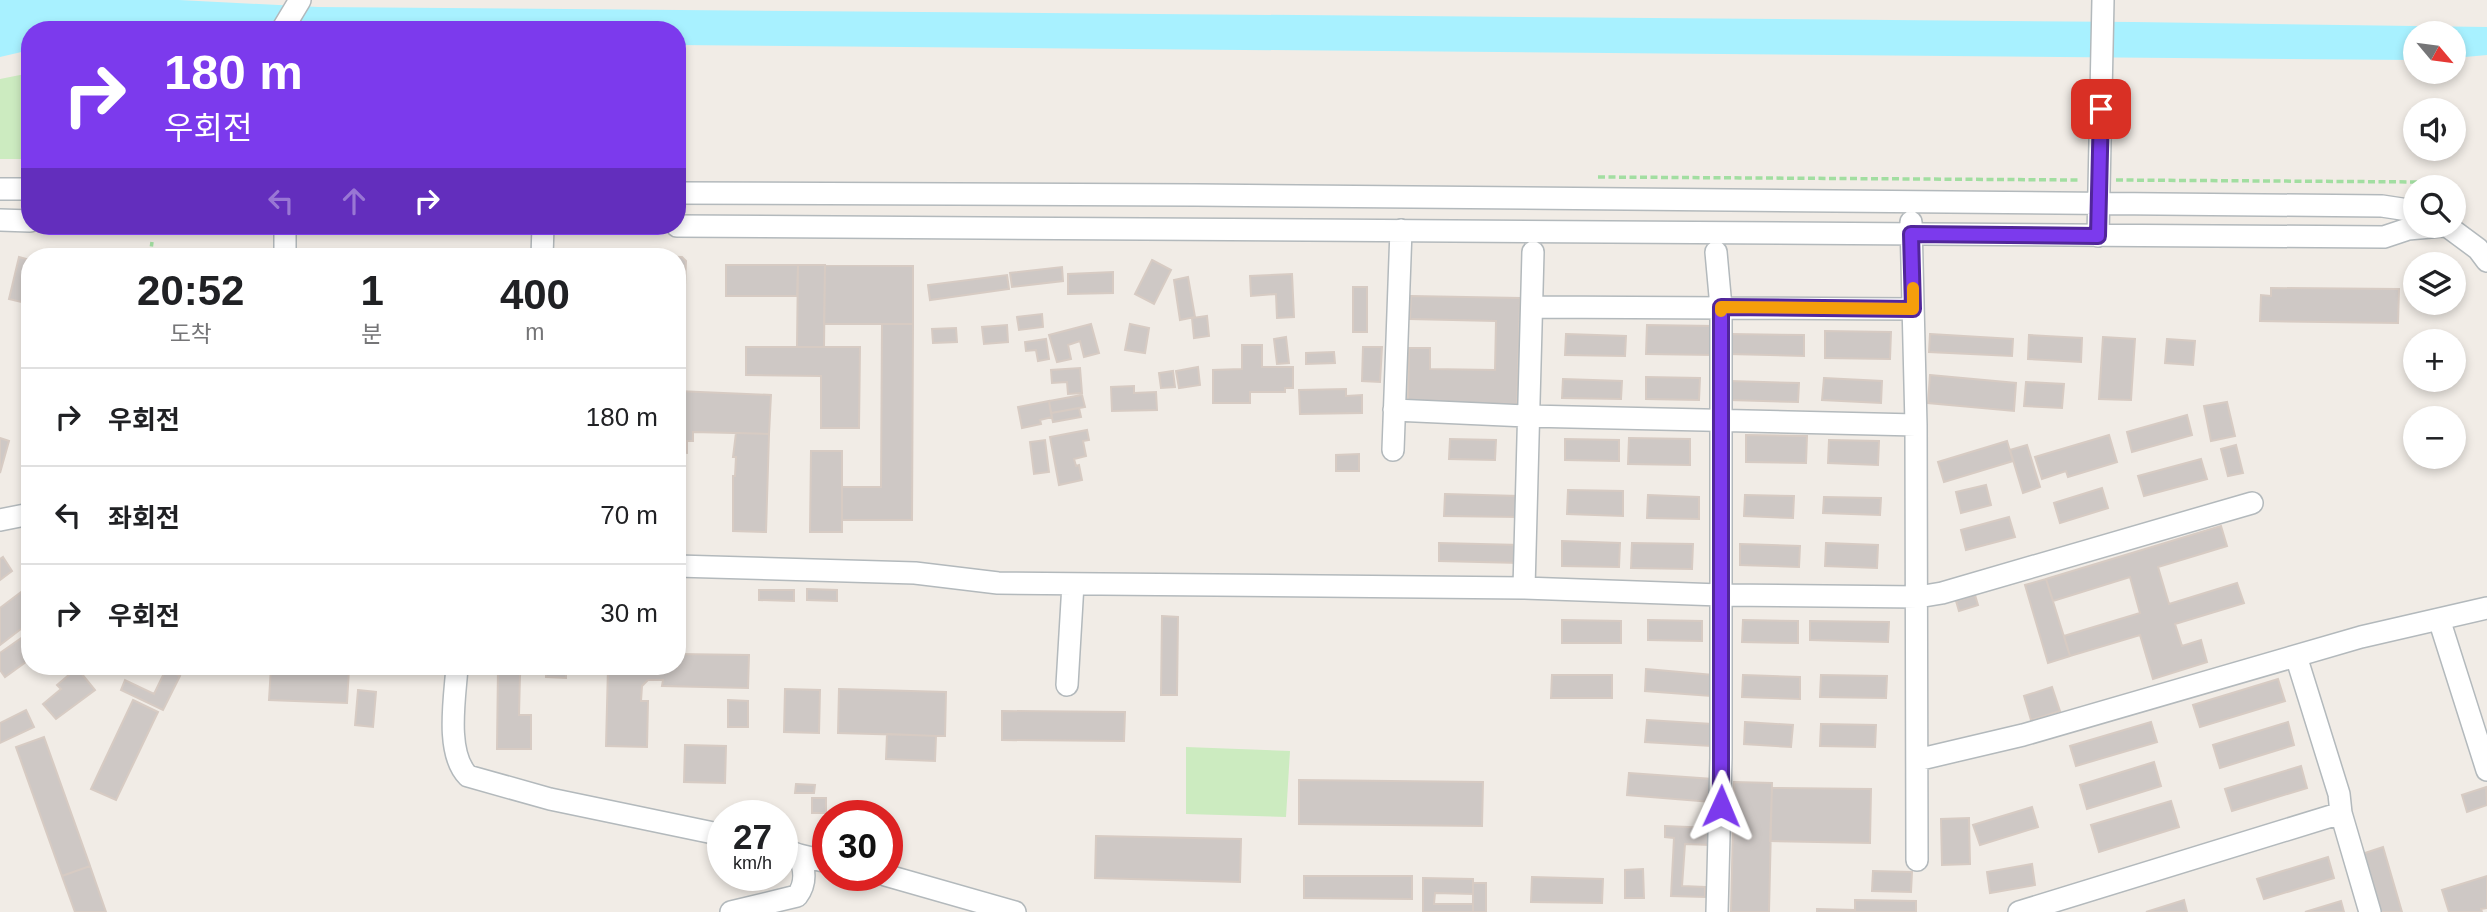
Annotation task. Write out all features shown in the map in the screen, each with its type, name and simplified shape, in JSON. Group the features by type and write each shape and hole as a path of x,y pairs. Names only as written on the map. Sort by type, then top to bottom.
{"street":[{"path":"287,21 300,0"},
{"path":"2098,236 2103,0"},
{"path":"0,189 21,189"},
{"path":"686,193 2099,203 2382,206 2403,209"},
{"path":"1910,202 1918,597 1917,860"},
{"path":"0,220 21,221"},
{"path":"686,226 2384,237 2403,231"},
{"path":"1393,450 1401,230"},
{"path":"2462,238 2478,249 2487,261"},
{"path":"1524,588 1533,252"},
{"path":"1716,252 1721,307 1721,827 1717,912"},
{"path":"1532,307 1913,309"},
{"path":"1394,410 1721,422 1916,425"},
{"path":"686,566 915,573 998,583 1524,588 1720,595 1918,597 1942,593 2252,503"},
{"path":"0,520 21,516"},
{"path":"1067,685 1073,584"},
{"path":"1917,760 2023,735 2361,637 2487,608"},
{"path":"2439,619 2487,769"},
{"path":"2296,656 2339,794 2341,813 2370,912"},
{"path":"457,675 455,751 462,770 468,776 550,799 707,832"},
{"path":"2019,912 2341,813"},
{"path":"731,912 797,896 803,888 805,868 798,860"},
{"path":"903,880 1015,912"}],"path":[{"path":"151,248 152,242"}],"green space":[{"path":"21,75 21,159 0,159 0,79"},
{"path":"1186,747 1290,751 1286,817 1186,814"}],"water":[{"path":"0,0 179,0 318,7 2403,26 2403,60 686,45 686,21 21,21 21,52 0,57"},
{"path":"2466,27 2487,27 2487,55 2466,57"}],"building":[{"path":"19,257 21,302 9,299"},
{"path":"1152,260 1171,270 1154,304 1135,294"},
{"path":"726,265 798,265 797,296 726,296"},
{"path":"798,265 825,265 824,347 797,347"},
{"path":"825,265 913,266 913,324 824,324"},
{"path":"1062,267 1063,281 1012,287 1010,273"},
{"path":"1113,272 1113,293 1068,294 1068,274"},
{"path":"1292,274 1294,317 1277,318 1276,294 1251,296 1250,276"},
{"path":"1007,275 1009,289 930,300 928,285"},
{"path":"1188,277 1195,317 1180,320 1174,280"},
{"path":"1353,287 1367,287 1367,332 1353,332"},
{"path":"2271,288 2399,289 2398,323 2260,321 2261,295 2271,296"},
{"path":"1411,296 1520,298 1517,404 1408,402 1409,348 1430,348 1430,369 1495,370 1496,321 1410,319"},
{"path":"1042,314 1043,327 1019,330 1017,317"},
{"path":"1207,316 1209,336 1194,338 1192,318"},
{"path":"882,324 913,324 912,520 842,520 842,487 881,487"},
{"path":"1091,324 1099,353 1084,357 1080,341 1068,345 1071,359 1057,362 1049,335"},
{"path":"1130,324 1149,328 1145,353 1125,350"},
{"path":"1007,325 1008,342 984,344 982,327"},
{"path":"1647,325 1714,326 1714,355 1646,354"},
{"path":"956,328 957,342 933,343 932,329"},
{"path":"1825,331 1891,332 1890,359 1825,358"},
{"path":"1566,334 1626,336 1625,356 1565,355"},
{"path":"1730,334 1804,335 1804,356 1729,354"},
{"path":"1930,334 2013,339 2012,356 1929,352"},
{"path":"2029,335 2082,338 2081,362 2028,359"},
{"path":"1286,337 1289,363 1277,364 1274,339"},
{"path":"2103,337 2135,339 2131,400 2099,399"},
{"path":"1046,339 1049,359 1038,361 1036,350 1026,351 1025,342"},
{"path":"2167,339 2195,341 2193,365 2165,363"},
{"path":"1242,345 1262,345 1262,367 1293,367 1293,388 1285,388 1285,392 1250,392 1250,403 1213,403 1213,370 1242,369"},
{"path":"746,347 860,347 859,428 821,428 821,376 746,375"},
{"path":"1363,347 1382,347 1380,382 1362,381"},
{"path":"1334,352 1335,363 1306,364 1306,353"},
{"path":"1198,367 1200,385 1179,388 1176,371"},
{"path":"1080,368 1082,393 1068,394 1067,382 1052,383 1051,370"},
{"path":"1173,371 1175,387 1161,388 1159,373"},
{"path":"1930,375 2016,383 2014,411 1928,403"},
{"path":"1646,377 1700,378 1699,400 1646,399"},
{"path":"1824,378 1882,381 1881,403 1822,400"},
{"path":"1563,379 1622,381 1621,399 1562,398"},
{"path":"1730,381 1799,383 1798,402 1730,400"},
{"path":"2026,382 2064,384 2062,408 2024,406"},
{"path":"1134,386 1134,393 1156,392 1157,410 1112,411 1111,387"},
{"path":"1346,389 1346,396 1362,395 1362,413 1300,414 1299,390"},
{"path":"686,391 771,395 769,434 693,432 693,441 686,441"},
{"path":"1082,395 1085,407 1051,413 1049,401"},
{"path":"1049,401 1052,417 1040,420 1041,424 1022,428 1018,407"},
{"path":"2227,402 2235,436 2211,441 2204,406"},
{"path":"1079,408 1081,417 1053,422 1051,413"},
{"path":"2187,415 2192,435 2132,452 2127,432"},
{"path":"1087,430 1089,440 1083,441 1086,456 1074,459 1076,466 1079,465 1082,480 1059,485 1050,437"},
{"path":"736,433 769,434 766,532 733,531 733,476 736,457 733,457"},
{"path":"1746,435 1807,436 1806,463 1746,462"},
{"path":"2109,435 2117,462 2068,477 2066,471 2042,479 2035,457"},
{"path":"0,438 9,441 0,473"},
{"path":"1629,438 1690,439 1690,465 1628,464"},
{"path":"1450,439 1496,440 1495,460 1449,459"},
{"path":"1565,439 1619,440 1619,461 1565,460"},
{"path":"1045,440 1049,472 1034,474 1030,442"},
{"path":"1829,440 1879,441 1878,465 1828,463"},
{"path":"2007,441 2013,461 1944,482 1938,462"},
{"path":"2027,445 2040,487 2023,493 2010,450"},
{"path":"2236,445 2243,473 2228,476 2221,449"},
{"path":"811,451 842,451 842,532 810,532"},
{"path":"1359,454 1359,471 1336,471 1336,455"},
{"path":"2201,459 2207,479 2144,496 2138,476"},
{"path":"1986,485 1991,505 1961,513 1956,492"},
{"path":"2102,488 2108,508 2060,523 2054,503"},
{"path":"1568,490 1623,491 1623,516 1567,514"},
{"path":"1445,494 1519,496 1518,517 1444,516"},
{"path":"1648,495 1699,497 1699,519 1647,518"},
{"path":"1745,495 1794,496 1793,518 1744,516"},
{"path":"1824,497 1881,498 1880,515 1823,513"},
{"path":"2009,517 2015,537 1966,550 1961,530"},
{"path":"2221,526 2227,546 2158,567 2169,604 2237,583 2244,603 2175,624 2182,646 2201,640 2207,662 2153,679 2140,635 2070,656 2064,636 2140,613 2130,577 2053,601 2046,579"},
{"path":"1562,541 1620,543 1619,567 1562,566"},
{"path":"1439,543 1521,545 1520,563 1439,561"},
{"path":"1632,543 1693,544 1692,569 1631,568"},
{"path":"1826,543 1878,545 1877,568 1825,566"},
{"path":"1740,544 1800,546 1799,567 1740,565"},
{"path":"3,557 12,571 0,580 0,559"},
{"path":"2046,579 2070,656 2048,663 2025,585"},
{"path":"807,589 837,590 837,601 807,600"},
{"path":"759,590 794,590 794,601 759,600"},
{"path":"21,592 21,629 0,645 0,608"},
{"path":"1975,595 1978,605 1959,611 1956,601"},
{"path":"1162,616 1178,617 1177,695 1161,695"},
{"path":"1562,620 1621,621 1621,643 1562,643"},
{"path":"1648,620 1702,621 1702,641 1648,640"},
{"path":"1743,620 1798,621 1798,643 1742,642"},
{"path":"1810,621 1889,622 1888,642 1810,640"},
{"path":"21,638 21,665 5,677 0,670 0,653"},
{"path":"686,654 749,655 748,688 662,686 663,680 648,680 642,686 641,701 648,701 647,747 606,746 608,675 686,675"},
{"path":"1646,669 1713,675 1711,696 1645,691"},
{"path":"69,675 83,675 95,690 56,719 43,704 61,689 57,685"},
{"path":"163,675 180,676 163,710 121,690 125,680 154,694"},
{"path":"271,675 349,675 347,703 269,700"},
{"path":"498,675 520,675 519,715 531,715 531,749 497,749"},
{"path":"546,675 566,675 566,678"},
{"path":"1552,675 1612,675 1612,698 1551,698"},
{"path":"1743,675 1800,677 1800,699 1742,697"},
{"path":"1821,675 1887,676 1886,698 1820,697"},
{"path":"2278,679 2285,701 2200,727 2193,705"},
{"path":"2052,687 2060,711 2031,720 2024,696"},
{"path":"785,689 820,690 819,733 784,732"},
{"path":"839,689 946,692 945,736 838,733"},
{"path":"358,690 376,692 373,727 355,725"},
{"path":"133,700 158,712 116,800 91,789"},
{"path":"728,700 748,701 748,727 728,727"},
{"path":"26,710 34,727 0,743 0,723"},
{"path":"1002,711 1125,712 1124,741 1002,740"},
{"path":"1647,720 1712,724 1711,746 1645,742"},
{"path":"1745,722 1793,725 1791,747 1744,744"},
{"path":"2151,722 2157,742 2076,766 2070,746"},
{"path":"2288,722 2294,745 2220,768 2213,745"},
{"path":"1821,724 1876,725 1875,747 1820,746"},
{"path":"887,734 936,736 935,761 886,759"},
{"path":"44,737 90,866 62,876 16,747"},
{"path":"685,745 726,746 725,783 684,782"},
{"path":"2154,762 2161,786 2087,809 2080,785"},
{"path":"2301,766 2307,788 2232,811 2225,789"},
{"path":"1629,773 1713,779 1711,802 1627,795"},
{"path":"1299,780 1483,782 1482,826 1299,824"},
{"path":"1734,782 1772,783 1769,912 1731,912"},
{"path":"796,784 815,785 814,793 795,793"},
{"path":"2486,787 2487,805 2467,812 2462,795"},
{"path":"1772,788 1871,789 1870,843 1770,841"},
{"path":"2171,801 2179,827 2099,852 2091,825"},
{"path":"2032,807 2038,827 1980,845 1973,825"},
{"path":"1969,818 1970,864 1942,865 1941,819"},
{"path":"1665,826 1711,828 1710,845 1685,844 1682,886 1705,887 1705,897 1671,896 1674,838 1665,837"},
{"path":"1096,836 1241,839 1240,882 1095,878"},
{"path":"2383,847 2402,912 2377,912 2359,855"},
{"path":"2328,857 2334,878 2264,899 2257,879"},
{"path":"2032,864 2035,885 1990,893 1987,872"},
{"path":"90,866 106,912 75,912 62,876"},
{"path":"1643,869 1644,898 1625,898 1625,870"},
{"path":"1873,871 1912,872 1911,892 1872,891"},
{"path":"1304,876 1412,876 1412,899 1304,898"},
{"path":"2487,876 2487,908 2481,909 2482,912 2449,912 2442,890"},
{"path":"1532,877 1603,879 1602,903 1531,902"},
{"path":"1423,878 1473,879 1473,894 1435,893 1434,904 1473,904 1473,912 1423,912"},
{"path":"1473,883 1486,883 1486,912 1473,912"},
{"path":"1855,900 1916,901 1916,912 1855,912"},
{"path":"2184,900 2187,912 2146,912"},
{"path":"2341,901 2344,912 2305,912"},
{"path":"1817,909 1855,910 1855,912 1817,912"}],"slow traffic":[{"path":"1721,311 1721,307 1913,309 1913,288"}],"route":[{"path":"1721,806 1721,307 1913,309 1911,234 2098,236 2101,109"}]}
